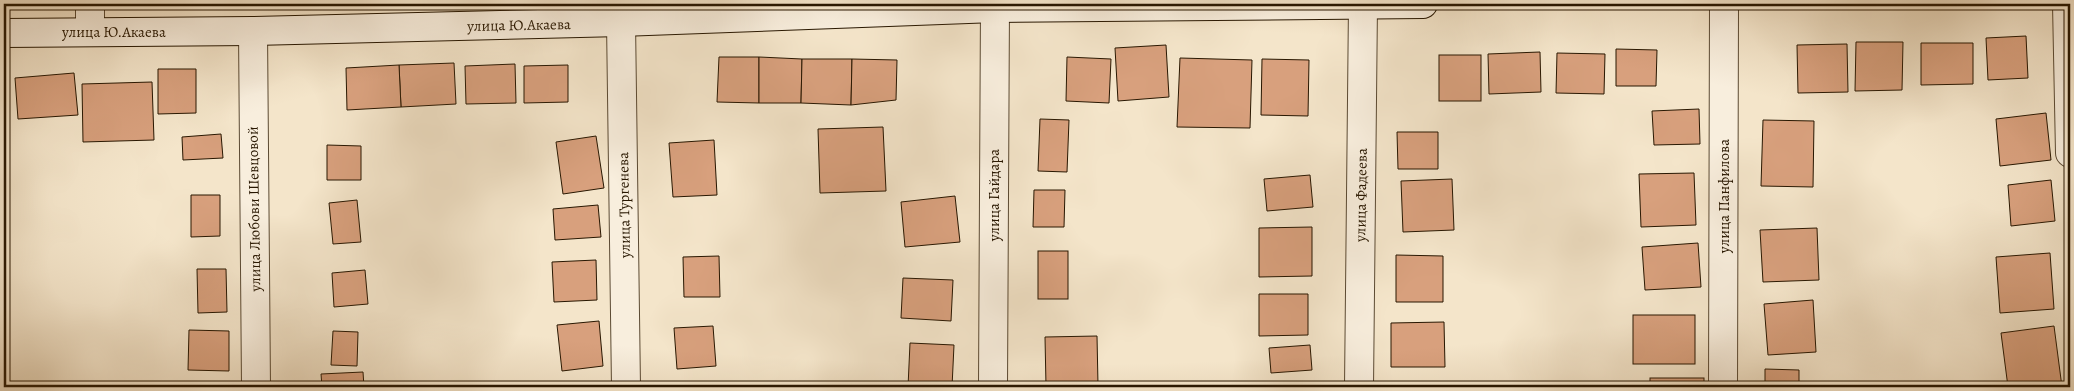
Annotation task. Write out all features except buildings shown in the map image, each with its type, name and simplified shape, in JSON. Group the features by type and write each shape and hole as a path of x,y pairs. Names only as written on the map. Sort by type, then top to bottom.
{"street":[{"path":"90,4 90,32"},
{"name":"улица Фадеева","path":"1359,387 1363,4"},
{"name":"улица Ю.Акаева","path":"4,33 253,31 622,22 995,6 1423,4"},
{"name":"улица Панфилова","path":"1723,387 1724,4"},
{"path":"2067,4 2070,153"},
{"name":"улица Гайдара","path":"993,387 995,6"},
{"name":"улица Тургенева","path":"622,22 626,387"},
{"name":"улица Любови Шевцовой","path":"253,31 256,387"}]}
